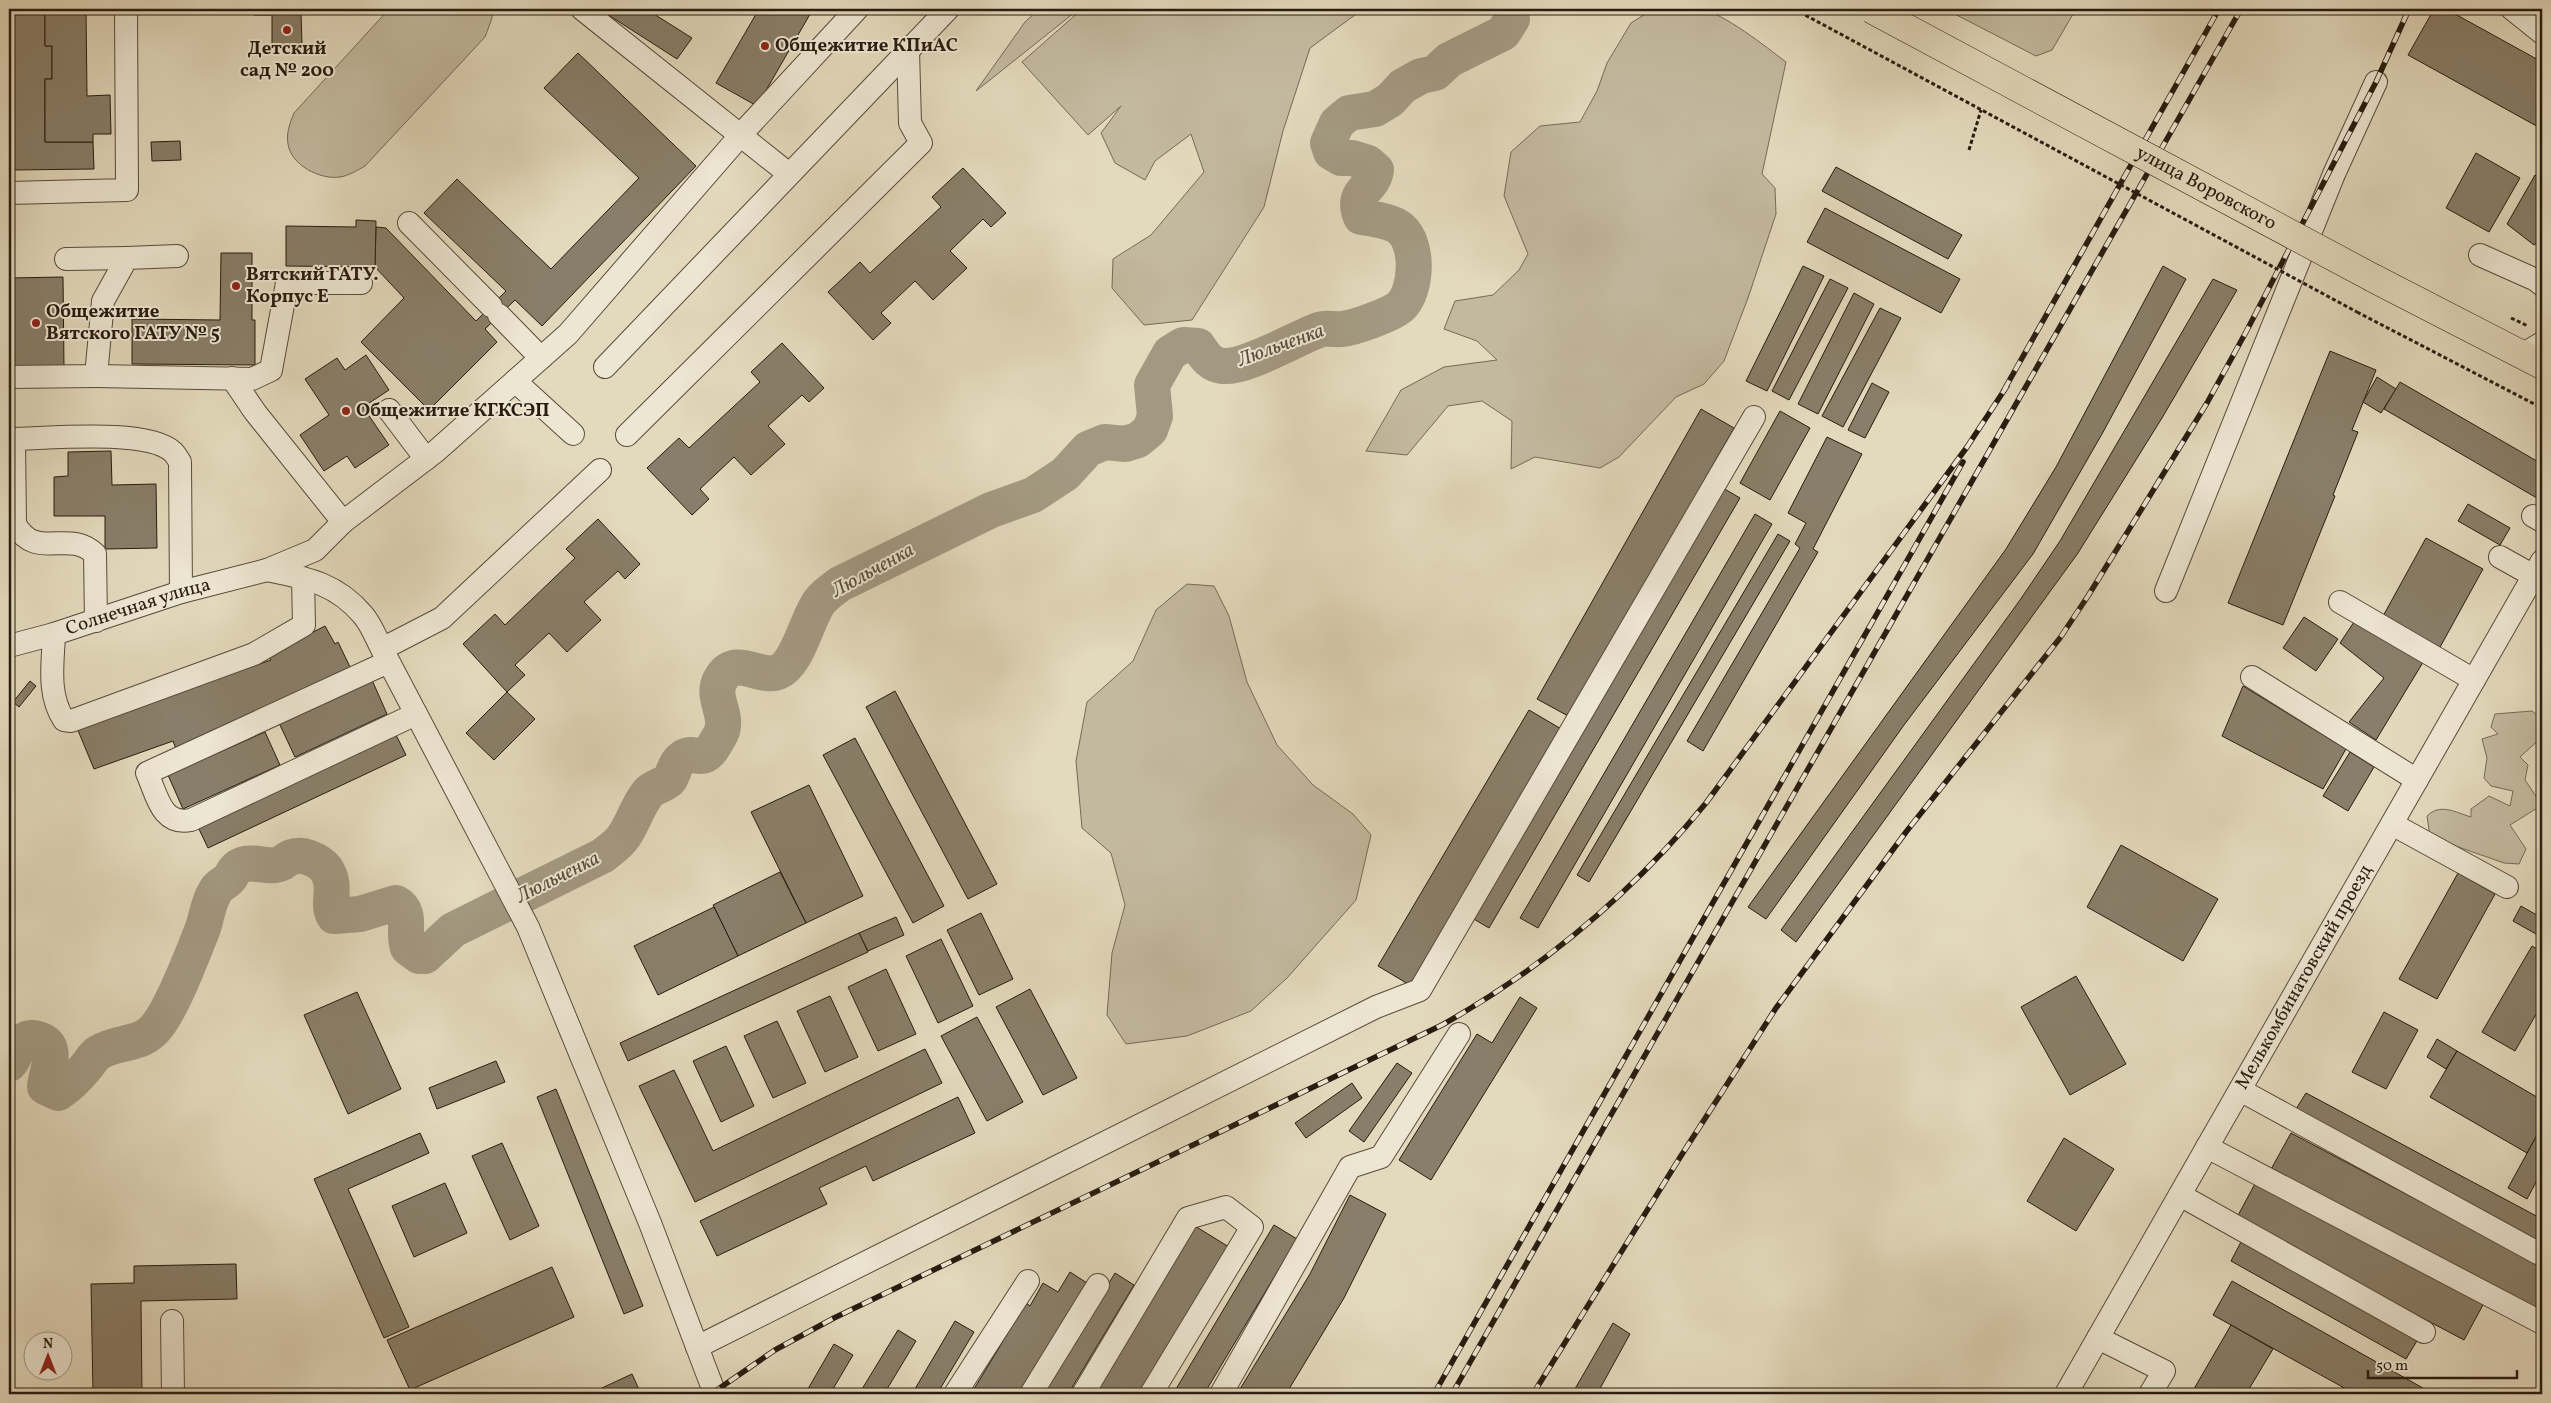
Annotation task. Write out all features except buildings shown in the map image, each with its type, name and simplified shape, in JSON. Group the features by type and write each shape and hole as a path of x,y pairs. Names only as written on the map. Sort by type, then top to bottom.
{"main road":[{"name":"улица Воровского","path":"1871,9 2373,278 2536,354"}],"street":[{"path":"9,193 127,190 126,9"},
{"path":"582,9 790,174"},
{"name":"Солнечная улица","path":"9,646 54,634 181,592 267,570 314,550 343,522 426,459 568,334 741,135 857,9"},
{"path":"605,367 948,9"},
{"path":"2512,9 2542,32"},
{"path":"626,435 921,143 910,123 908,50"},
{"path":"2166,591 2334,174 2376,82"},
{"path":"409,223 541,358"},
{"path":"2480,255 2536,280 2542,285"},
{"path":"66,259 177,256"},
{"path":"96,376 102,301 127,258"},
{"path":"9,377 96,376 252,379 271,370 287,283 361,283"},
{"path":"232,378 255,412 343,522"},
{"path":"515,381 573,434"},
{"path":"389,410 426,459"},
{"path":"697,1347 1376,1007 1420,990 1754,417"},
{"path":"96,620 95,554 78,543 39,544 30,541 15,524 11,439 124,437 145,440 173,452 180,462 181,592"},
{"path":"416,714 191,820 180,822 170,819 164,812 147,773 385,655 442,618 600,470"},
{"path":"2500,557 2538,569"},
{"name":"Мелькомбинатовский проезд","path":"2066,1394 2538,569"},
{"path":"267,570 322,582 363,615 385,655 528,927 650,1224 715,1394"},
{"path":"54,634 52,688 60,714 64,720 71,721 254,654 304,625 303,578"},
{"path":"2340,602 2474,680"},
{"path":"2252,677 2417,780"},
{"path":"2392,824 2507,887"},
{"path":"1222,1394 1350,1167 1382,1157 1459,1034"},
{"path":"2240,1090 2538,1253"},
{"path":"2207,1147 2542,1323"},
{"path":"2180,1195 2424,1332"},
{"path":"1083,1394 1188,1218 1226,1207 1252,1227 1151,1394"},
{"path":"955,1394 1028,1281"},
{"path":"1031,1394 1098,1285"},
{"path":"172,1321 173,1394"},
{"path":"2098,1338 2164,1371 2150,1394"}],"path":[{"path":"1794,9 2357,312 2542,408"},
{"path":"1969,150 1981,110"}],"shaded area":[{"path":"1689,8 1710,12 1744,31 1786,62 1762,174 1775,188 1776,214 1748,298 1724,361 1704,384 1676,397 1619,457 1600,468 1535,457 1511,469 1512,421 1482,401 1448,406 1407,455 1366,451 1401,390 1444,367 1497,360 1477,341 1444,329 1455,301 1493,295 1519,270 1528,254 1504,196 1511,152 1540,126 1580,122 1597,91 1607,63 1631,23 1653,9"},
{"path":"389,9 491,9 492,18 485,37 365,166 340,177 324,176 308,170 290,152 288,144 290,124 294,113"},
{"path":"1039,9 1079,9 976,91 1025,22"},
{"path":"1082,9 1363,9 1310,48 1283,131 1264,207 1192,320 1144,325 1112,288 1113,259 1151,235 1204,172 1191,134 1155,161 1145,180 1115,163 1101,133 1121,106 1088,135 1022,62"},
{"path":"1945,9 2076,9 2052,50 2036,56"},
{"path":"1187,584 1214,586 1229,616 1247,682 1277,745 1313,785 1353,814 1371,835 1356,900 1287,978 1251,1011 1187,1036 1126,1044 1107,1015 1112,953 1125,905 1111,853 1082,828 1076,761 1087,702 1133,661 1156,610"},
{"path":"2532,711 2541,718 2542,737 2520,757 2528,765 2525,780 2542,805 2510,825 2526,849 2519,864 2504,863 2430,837 2427,816 2437,810 2453,811 2471,817 2471,809 2489,796 2510,806 2513,791 2491,786 2484,778 2487,758 2482,739 2498,734 2491,727 2495,714"}],"waterway":[{"name":"Люльченка","path":"9,1064 19,1046 25,1040 35,1038 45,1042 51,1053 45,1087 58,1093 77,1078 98,1053 145,1037 151,1032 164,1016 177,992 203,928 213,896 218,888 229,879 236,868 243,865 277,865 296,856 315,860 326,869 329,876 332,888 331,906 334,916 360,914 396,903 401,907 406,917 406,942 408,948 419,956 425,956 453,930 602,856 617,844 627,831 648,793 670,779 679,761 690,755 706,755 715,744 723,724 717,691 722,677 734,668 771,673 778,672 785,667 797,651 820,601 837,586 991,510 1033,495 1065,474 1088,449 1105,442 1125,444 1138,440 1150,430 1155,416 1152,385 1170,353 1183,345 1198,346 1208,359 1215,364 1223,366 1233,365 1258,358 1319,330 1342,329 1355,326 1382,317 1397,309 1406,299 1413,279 1413,256 1407,236 1393,224 1361,217 1358,201 1374,177 1376,170 1368,163 1352,158 1341,158 1331,152 1328,143 1337,123 1349,113 1375,109 1390,100 1403,86 1421,76 1435,73 1449,60 1503,33 1512,19 1511,9"}],"railway":[{"path":"2004,390 2219,9"},
{"path":"1452,1394 2241,9"},
{"path":"1533,1394 1679,1159 1776,1008 1906,832 2060,638 2088,596 2207,403 2246,332 2376,82 2409,9"},
{"path":"711,1394 775,1350 834,1318 1442,1025 1516,979 1551,953 1617,897 1678,836 1706,803 1967,447 2007,386"},
{"path":"1434,1394 1963,462"}],"place":[{"name":"Детский сад № 200","path":"287,30"},
{"name":"Общежитие КПиАС","path":"765,46"},
{"name":"Вятский ГАТУ. Корпус Е","path":"236,286"},
{"name":"Общежитие Вятского ГАТУ № 5","path":"36,323"},
{"name":"Общежитие КГКСЭП","path":"346,411"}]}
